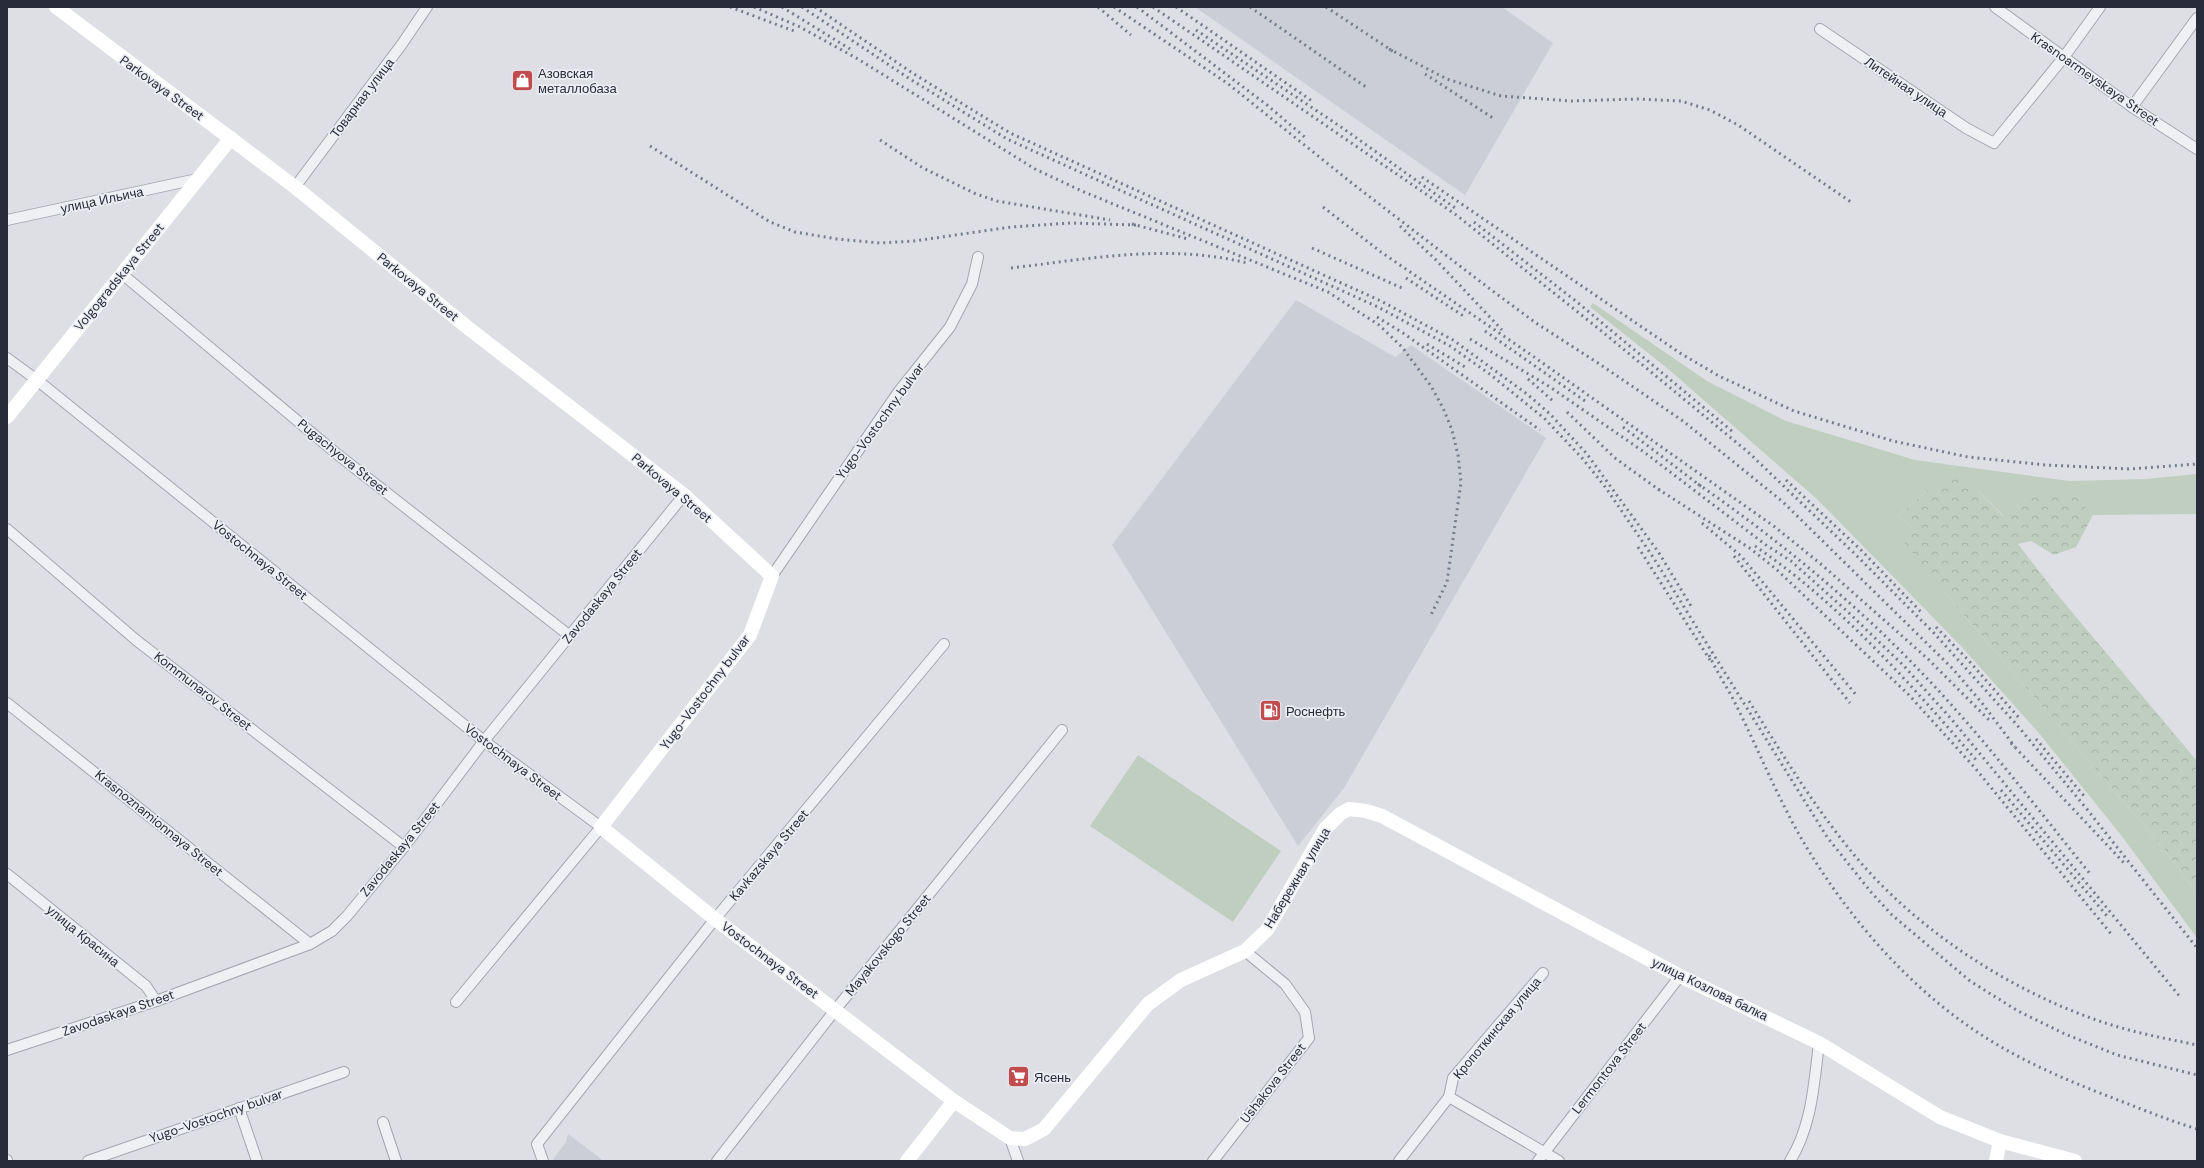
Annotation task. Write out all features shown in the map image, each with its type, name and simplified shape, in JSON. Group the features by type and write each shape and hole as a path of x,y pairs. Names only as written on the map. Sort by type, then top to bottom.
{"main road":[{"name":"Parkovaya Street","path":"56,7 295,187 467,327 684,495 772,576"},
{"name":"Volgogradskaya Street","path":"7,417 121,273 231,138"},
{"name":"Yugo-Vostochny bulvar","path":"601,827 750,635 772,576"},
{"name":"Набережная улица","path":"1010,1138 1025,1139 1044,1129 1148,1004 1181,980 1245,951 1267,930 1325,829 1340,814 1349,809"},
{"name":"улица Козлова балка","path":"1349,809 1366,811 1382,816 1680,976 1820,1043 1918,1105 1940,1117 2000,1141 2075,1161"},
{"name":"Vostochnaya Street","path":"601,827 715,919 836,1010 954,1102 1010,1138"},
{"path":"906,1161 954,1102"},
{"path":"1996,1161 2000,1141"}],"street":[{"name":"Товарная улица","path":"295,187 397,50 427,7"},
{"name":"Krasnoarmeyskaya Street","path":"1995,7 2132,107 2197,149"},
{"path":"2064,57 2100,7"},
{"path":"2132,107 2197,18"},
{"name":"Литейная улица","path":"1820,29 1966,128 1994,143 2064,57"},
{"name":"улица Ильича","path":"7,220 197,179"},
{"name":"Yugo-Vostochny bulvar","path":"772,576 899,391 950,327 972,284 978,257"},
{"name":"Pugachyova Street","path":"121,273 337,454 570,636"},
{"name":"Vostochnaya Street","path":"7,358 37,380 484,741 601,827"},
{"name":"Zavodaskaya Street","path":"7,1050 156,1001 310,944 332,931 404,847 484,741 684,495"},
{"name":"Kommunarov Street","path":"7,529 136,640 404,847"},
{"name":"Kavkazskaya Street","path":"543,1161 537,1144 715,919 944,644"},
{"name":"Krasnoznamionnaya Street","path":"7,702 310,944"},
{"name":"Mayakovskogo Street","path":"717,1161 836,1010 1062,730"},
{"name":"Yugo-Vostochny bulvar","path":"456,1002 601,827"},
{"name":"улица Красина","path":"7,874 146,986 156,1001"},
{"name":"Ushakova Street","path":"1213,1161 1309,1038 1305,1012 1285,984 1245,951"},
{"name":"Кропоткинская улица","path":"1399,1161 1449,1097 1452,1078 1543,973"},
{"name":"Lermontova Street","path":"1538,1161 1680,976"},
{"path":"1790,1161 1796,1150 1811,1107 1820,1043"},
{"name":"Yugo-Vostochny bulvar","path":"88,1161 115,1156 239,1108 344,1072"},
{"path":"1449,1097 1559,1161"},
{"path":"239,1108 257,1161"},
{"path":"383,1122 396,1161"},
{"path":"1010,1138 1018,1161"}],"shaded area":[{"path":"1195,7 1502,7 1553,43 1465,195"},
{"path":"1296,300 1395,357 1411,345 1546,438 1344,788 1298,846 1112,545"},
{"path":"568,1134 603,1161 552,1161 566,1142"}],"green space":[{"path":"1593,303 1707,381 1786,421 1915,460 2069,481 2146,479 2197,474 2197,514 2093,515 2076,497 2027,498 2004,516 1978,491 1926,492 1898,515 1910,526 1945,593 2164,849 2197,893 2197,938 2121,835 2038,732 1960,645 1817,499 1667,368 1590,307"},
{"path":"1954,477 1978,491 2003,516 2027,498 2056,494 2076,497 2093,515 2076,547 2054,555 2031,541 2018,544 2056,593 2197,761 2197,893 2164,849 1945,593 1901,539 1910,526 1898,515 1926,492"},
{"path":"1138,755 1281,851 1233,922 1090,826"}],"railway":[{"path":"730,7 794,31"},
{"path":"754,7 800,27 858,59 1035,169 1084,192 1328,292 1379,325 1402,347 1431,386 1443,408 1452,430 1458,455 1461,482 1447,582 1430,617"},
{"path":"782,7 850,49"},
{"path":"802,7 910,79 1007,139 1378,307 1450,346 1491,375 1545,419 1582,458 1606,488 1653,557 1827,837 1871,892 1892,915 1970,981 2018,1011 2065,1034 2117,1055 2197,1075"},
{"path":"815,7 914,74 1010,133 1381,301 1453,340 1527,394 1550,414 1587,454 1659,553 1691,606"},
{"path":"1098,7 1131,35"},
{"path":"1114,7 1227,83 1353,184 1490,289 1536,323 1683,421 1783,502 1953,669 1982,703 2015,747"},
{"path":"1137,7 1267,105 1307,139"},
{"path":"1153,7 1455,214 1599,329 1748,452 1856,555 1933,632 2017,725 2086,808 2197,948"},
{"path":"1176,7 1312,101"},
{"path":"1250,7 1366,87"},
{"path":"1326,7 1394,52"},
{"path":"1196,30 1341,127 1458,210"},
{"path":"1389,49 1447,79 1501,96 1572,101 1637,99 1681,101 1710,110 1738,125 1851,202"},
{"path":"1425,74 1493,118"},
{"path":"880,140 923,168 976,194 997,201 1110,220"},
{"path":"650,146 770,222 795,232 837,239 880,243 914,241 1011,227 1071,223 1136,225"},
{"path":"1422,177 1680,353 1719,376 1794,411 1893,441 1968,457 2046,465 2130,469 2197,464"},
{"path":"1323,207 1381,252 1527,352 1775,527 1822,565 1928,659 1989,720"},
{"path":"1474,222 1577,302 1733,432"},
{"path":"1132,224 1188,239"},
{"path":"1400,226 1435,259 1502,330"},
{"path":"1312,248 1402,288"},
{"path":"1011,268 1100,257 1158,253 1217,257 1247,263"},
{"path":"1406,278 1465,317"},
{"path":"1377,317 1403,333 1540,430"},
{"path":"1485,331 1585,401"},
{"path":"1470,339 1550,387 1644,452 1766,545 1791,561 1848,612 1904,666 1953,721 2181,998"},
{"path":"1427,344 1465,367"},
{"path":"1528,379 1553,401"},
{"path":"1567,412 1615,458 1662,492"},
{"path":"1623,427 1702,487"},
{"path":"1786,480 1862,551 1921,612"},
{"path":"1698,484 1756,526 1813,571 1894,644 1964,719 2091,875"},
{"path":"1658,489 1751,549 1776,569 1909,695 1975,768 2112,935"},
{"path":"1702,523 1741,556 1857,696"},
{"path":"1755,546 1816,593 1873,646 1900,674 1977,761"},
{"path":"1638,547 1710,660"},
{"path":"1734,556 1850,703"},
{"path":"1936,627 1970,662 2020,719"},
{"path":"1709,655 1733,699 1776,790 1804,843 1844,903 1866,931 1916,984 1944,1008 1973,1029 2003,1048 2043,1069 2085,1087 2197,1129"},
{"path":"1749,701 1788,764 1845,844 1887,891 1917,918 1983,965 2019,986 2055,1004 2129,1030 2197,1045"},
{"path":"2036,739 2084,796"},
{"path":"2011,743 2125,864"},
{"path":"2001,790 2107,916"}],"place":[{"name":"Азовская металлобаза","path":"522,80"},
{"name":"Роснефть","path":"1270,711"},
{"name":"Ясень","path":"1018,1077"}]}
